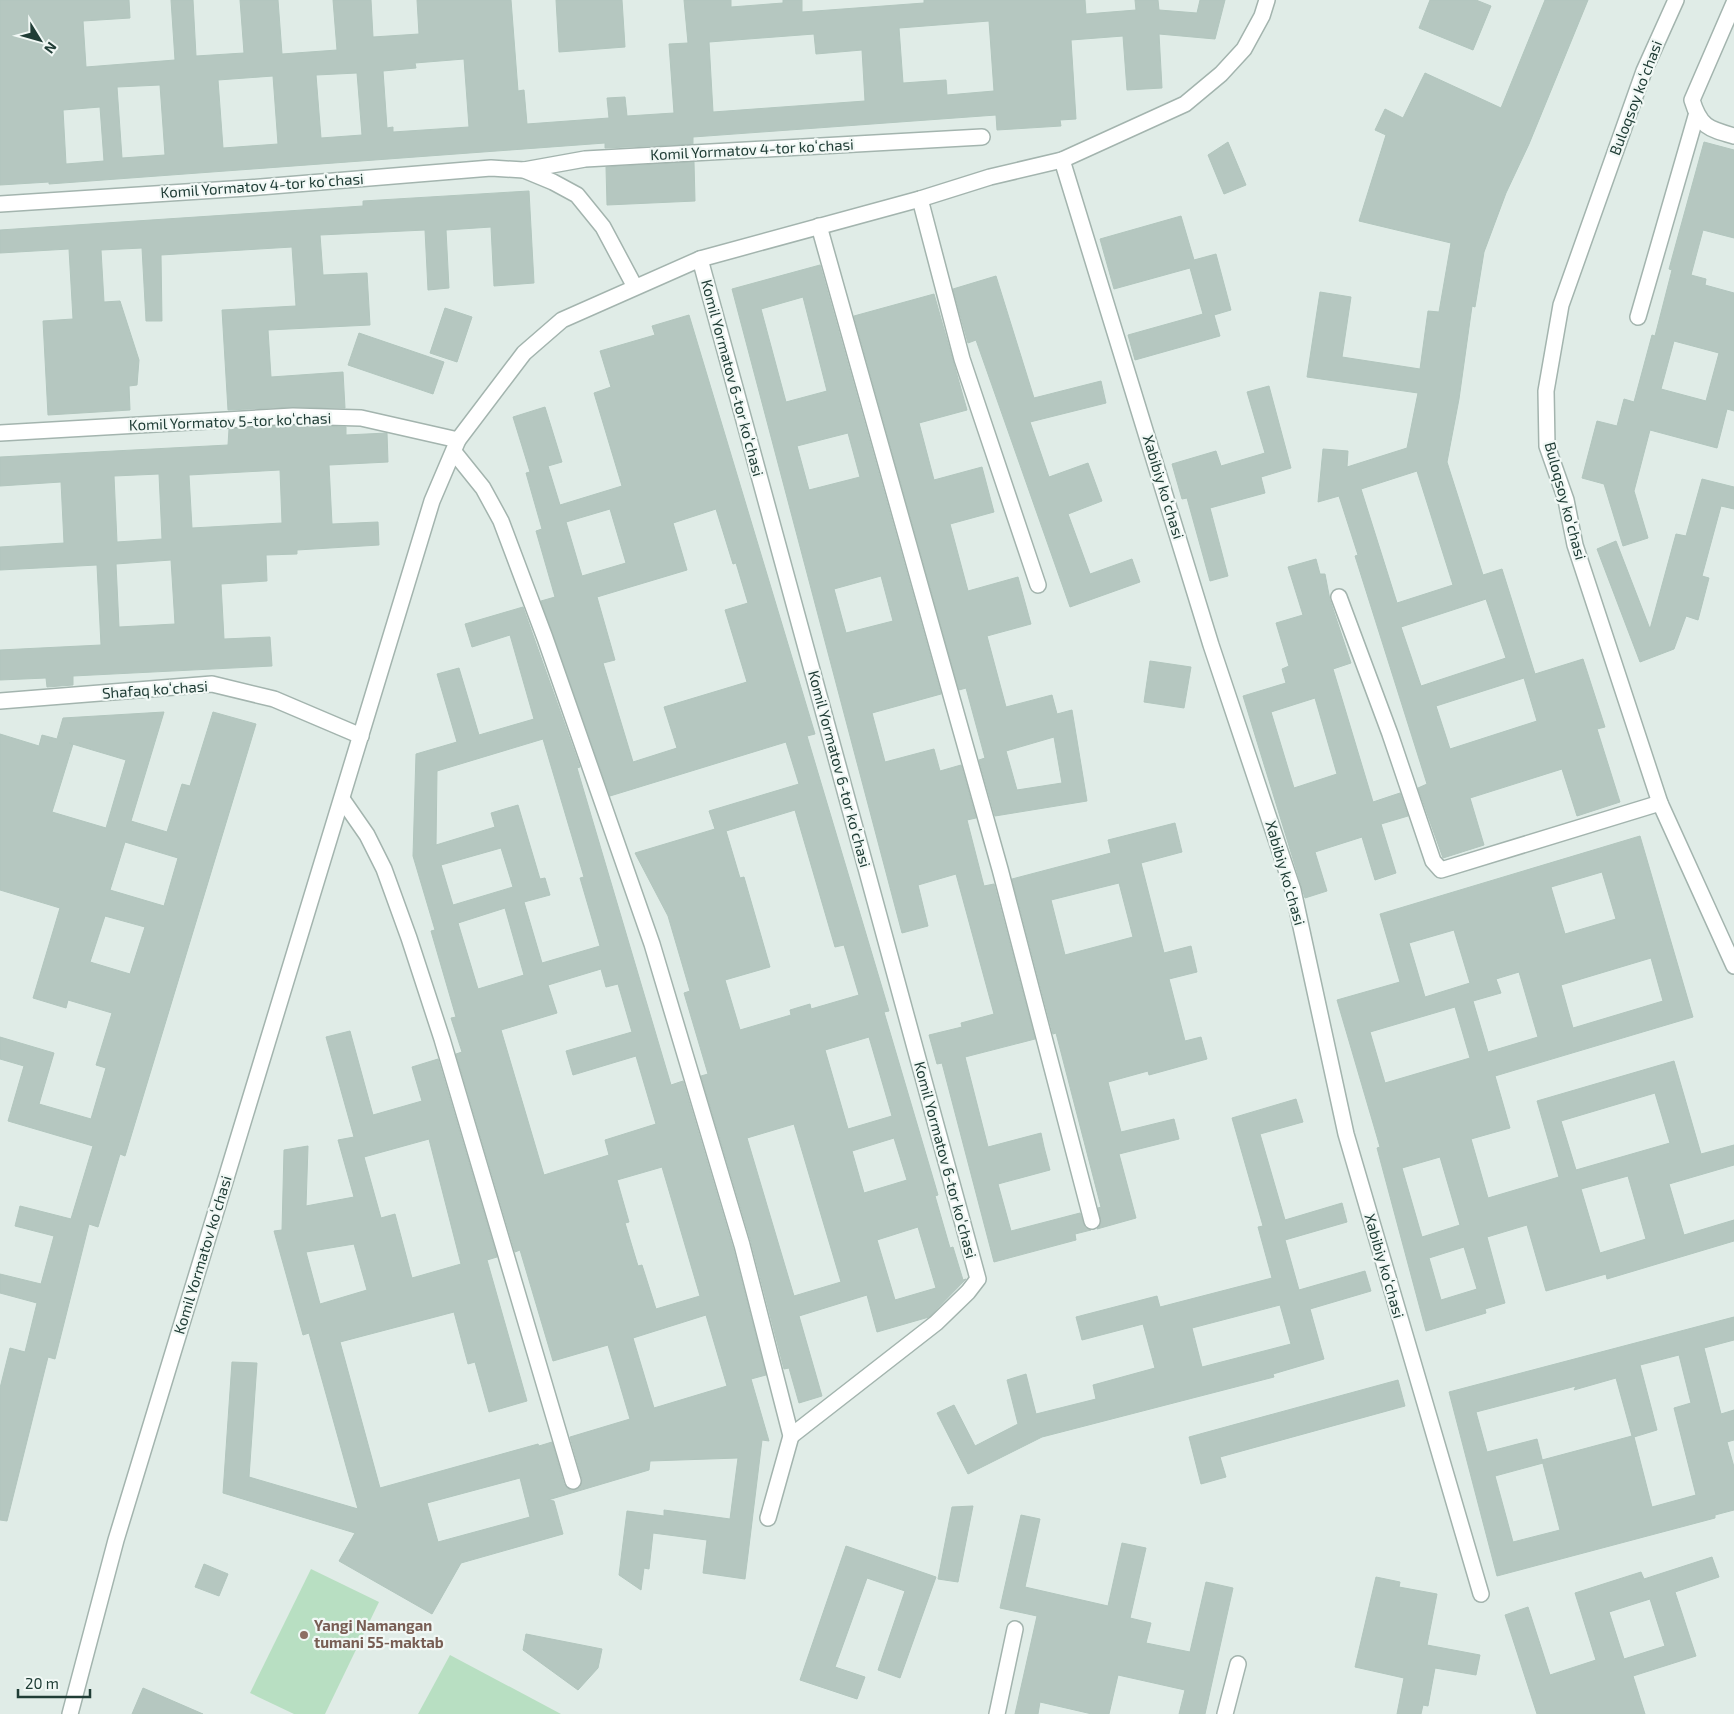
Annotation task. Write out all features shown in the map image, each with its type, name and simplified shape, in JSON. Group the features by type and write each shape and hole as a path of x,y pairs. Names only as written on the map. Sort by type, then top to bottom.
{"street":[{"name":"Komil Yormatov koʻchasi","path":"70,1714 116,1540 432,501 456,446 524,353 562,320 700,259 920,199 990,177 1062,160 1185,104 1221,74 1244,49 1262,16 1267,0"},
{"name":"Buloqsoy koʻchasi","path":"1676,0 1644,71 1561,305 1546,391 1547,446 1566,500 1575,545 1660,803 1734,966"},
{"path":"1638,317 1696,116 1692,100 1734,3"},
{"path":"1696,116 1708,128 1734,136"},
{"name":"Komil Yormatov 4-tor koʻchasi","path":"0,204 248,188 491,168 524,170 585,159 982,137"},
{"name":"Xabibiy koʻchasi","path":"1062,160 1211,645 1293,890 1346,1134 1481,1594"},
{"name":"Komil Yormatov 4-tor koʻchasi","path":"524,170 577,195 603,227 635,287"},
{"path":"920,199 962,359 1038,585"},
{"path":"819,226 1000,868 1092,1221"},
{"name":"Komil Yormatov 6-tor koʻchasi","path":"700,259 978,1279 936,1323 791,1436"},
{"name":"Komil Yormatov 5-tor koʻchasi","path":"0,433 292,416 361,418 456,446"},
{"path":"456,446 483,488 501,522 545,638 652,944 742,1245 791,1436 768,1518"},
{"path":"1339,597 1390,734 1433,861 1441,870 1660,803"},
{"name":"Shafaq koʻchasi","path":"0,701 212,684 274,699 362,736"},
{"path":"342,799 368,835 384,869 409,938 442,1039 573,1481"},
{"path":"997,1714 1015,1629"},
{"path":"1225,1714 1238,1664"}],"green space":[{"path":"311,1569 379,1602 325,1714 294,1714 250,1693"},
{"path":"450,1655 561,1714 418,1714"}],"building":[{"path":"0,0 129,0 130,18 83,21 86,67 175,60 171,0 193,0 196,56 244,53 240,0 278,0 282,54 337,50 333,0 371,0 373,37 419,34 417,0 511,0 518,91 524,90 527,124 609,118 607,98 625,97 627,116 674,113 669,44 688,43 684,0 731,0 731,7 783,3 783,0 802,0 802,12 924,3 924,0 1085,0 1086,14 1136,10 1135,0 1158,0 1159,10 1197,13 1200,0 1225,0 1215,39 1159,34 1162,88 1127,90 1123,36 1071,40 1076,119 1060,120 1061,126 997,130 996,115 693,137 693,144 605,148 605,143 49,184 49,182 0,185","holes":["989,21 994,91 947,95 946,80 903,83 899,28","814,34 816,54 862,50 865,101 713,112 709,42","464,59 469,127 393,132 393,127 387,128 383,71 416,68 415,63","357,73 362,135 321,138 316,75","273,76 278,144 223,148 218,80","160,85 165,155 122,158 117,87","100,107 104,161 66,164 63,110"]},
{"path":"556,0 622,0 625,47 559,52"},
{"path":"1430,0 1476,0 1491,6 1473,50 1419,28"},
{"path":"1545,0 1588,0 1529,144 1506,193 1484,252 1475,307 1472,306 1459,399 1447,462 1483,575 1502,569 1535,674 1583,659 1605,727 1597,729 1620,802 1577,816 1562,769 1470,798 1484,845 1443,858 1418,788 1427,784 1355,556 1358,555 1339,496 1318,502 1323,449 1348,451 1347,467 1407,448 1418,393 1307,377 1320,292 1351,297 1342,357 1420,369 1428,311 1439,312 1451,243 1359,221 1386,135 1375,130 1385,109 1403,118 1425,73 1501,108","holes":["1417,471 1453,585 1397,603 1361,489","1486,599 1506,658 1421,686 1401,627","1524,678 1537,721 1450,749 1436,706"]},
{"path":"1228,142 1246,185 1224,194 1208,155"},
{"path":"1704,142 1734,150 1734,238 1703,230 1691,275 1706,279 1705,285 1734,293 1734,411 1727,409 1717,448 1650,430 1634,491 1648,538 1623,546 1604,484 1582,478 1597,421 1617,426 1624,399 1634,402 1652,335 1655,336 1672,270 1669,269","holes":["1674,341 1719,353 1706,401 1661,389"]},
{"path":"694,162 695,201 607,205 606,167"},
{"path":"529,191 534,283 494,286 491,227 446,230 449,288 428,290 425,230 320,235 323,275 367,273 370,325 268,330 271,377 343,372 345,408 292,407 228,410 222,310 296,306 292,247 161,255 162,321 146,321 142,248 101,250 104,302 120,301 139,360 137,385 129,386 130,410 48,415 43,321 73,319 69,249 0,253 0,230 363,206 363,201"},
{"path":"1181,216 1194,260 1216,254 1231,310 1214,315 1220,336 1135,360 1128,335 1203,314 1190,268 1114,289 1100,239"},
{"path":"820,265 941,694 872,713 885,762 934,749 940,771 961,765 976,818 967,820 984,886 994,884 1035,1039 965,1057 988,1147 1041,1133 1050,1170 998,1184 1011,1231 1080,1213 1085,1227 1091,1230 1075,1234 1076,1240 994,1262 942,1063 937,1064 929,1035 962,1027 961,1023 994,1014 956,874 918,885 928,926 902,933 732,289","holes":["803,297 827,391 786,402 761,309","848,433 860,477 809,490 797,446","881,576 893,621 846,633 834,589"]},
{"path":"996,276 1034,398 1101,381 1106,403 1030,422 1049,477 1088,463 1102,501 1068,514 1090,574 1132,559 1140,582 1070,607 976,340 968,343 953,289"},
{"path":"934,294 967,410 919,423 934,480 982,467 994,512 950,524 968,591 1018,577 1031,624 987,636 1006,707 1052,695 1057,714 1072,710 1087,801 995,816 979,760 985,758 966,688 959,690 854,316","holes":["1054,737 1062,783 1017,790 1006,751"]},
{"path":"445,308 472,317 457,362 430,353"},
{"path":"689,315 815,734 807,736 889,1011 884,1012 938,1195 935,1196 950,1248 953,1247 963,1280 966,1279 929,1317 877,1332 867,1295 799,1316 822,1396 799,1403 789,1368 784,1369 751,1242 701,1076 708,1074 684,993 690,991 668,916 635,853 715,829 709,811 799,784 786,742 610,796 541,601 555,597 536,531 542,529 526,473 530,472 513,417 545,407 562,462 548,466 560,505 622,486 594,393 611,387 600,351 655,335 652,326","holes":["610,509 626,563 582,576 566,522","716,509 733,564 736,563 748,603 725,610 747,682 664,707 677,748 633,762 603,663 615,660 597,597 687,570 673,523","795,810 835,947 844,945 859,995 811,1009 810,1004 790,1010 791,1015 740,1030 725,980 770,967 744,877 740,878 726,831","869,1037 892,1116 848,1129 825,1050","794,1124 841,1282 794,1296 747,1138","894,1138 907,1180 864,1193 852,1151","918,1227 936,1288 895,1300 877,1240"]},
{"path":"359,333 444,362 433,394 348,365"},
{"path":"1269,386 1291,468 1261,477 1265,493 1210,508 1228,576 1210,581 1187,498 1182,499 1172,464 1216,451 1221,466 1265,453 1247,392"},
{"path":"293,425 346,427 346,435 387,433 388,462 329,465 332,524 378,522 379,545 297,550 297,554 266,555 267,581 221,584 224,639 270,637 272,666 73,676 73,685 47,687 46,678 0,680 0,650 101,645 97,565 0,570 0,547 64,543 61,482 0,486 0,457 228,445 229,429","holes":["280,470 282,523 192,528 189,475","159,474 162,539 117,542 114,476","171,560 175,624 119,627 116,564"]},
{"path":"1702,479 1734,487 1734,509 1721,506 1702,576 1709,578 1698,620 1686,616 1674,649 1640,662 1597,549 1616,541 1650,629 1676,534 1686,536"},
{"path":"1316,559 1320,574 1325,574 1330,600 1351,663 1333,669 1373,802 1400,793 1408,816 1381,824 1396,873 1375,880 1362,837 1315,852 1327,891 1305,898 1243,696 1286,683 1282,669 1289,666 1276,623 1303,615 1288,567","holes":["1315,698 1337,774 1294,788 1271,712"]},
{"path":"523,607 580,767 577,768 671,1085 683,1081 733,1248 766,1375 751,1379 769,1441 762,1440 745,1579 703,1573 707,1540 653,1533 649,1569 644,1568 641,1590 619,1575 627,1511 664,1516 664,1510 730,1519 738,1458 650,1461 649,1470 548,1500 554,1501 563,1534 461,1563 432,1614 339,1561 355,1533 223,1493 232,1362 257,1363 249,1477 358,1509 309,1333 303,1335 274,1231 282,1230 284,1150 308,1146 306,1206 354,1197 338,1140 354,1137 326,1037 350,1031 373,1115 422,1101 412,1067 438,1059 497,1257 487,1260 527,1401 489,1412 475,1362 468,1364 454,1312 340,1342 380,1488 538,1444 539,1446 552,1442 564,1484 570,1490 575,1490 580,1487 582,1479 570,1437 630,1419 608,1345 553,1361 520,1250 515,1252 456,1054 462,1052 451,1018 456,1017 431,931 435,930 413,856 416,754 457,742 437,674 459,668 479,735 534,719 510,635 472,647 465,624","holes":["543,739 584,877 580,878 600,946 542,963 524,902 550,895 545,878 540,879 518,805 491,813 495,827 436,845 437,771","501,848 513,887 453,905 441,865","505,908 524,975 478,989 458,923","601,969 606,987 618,984 632,1032 566,1051 573,1075 636,1056 656,1124 605,1140 609,1155 544,1175 501,1030 557,1013 548,985","429,1139 461,1264 412,1278 395,1214 381,1218 364,1157","662,1167 700,1296 656,1309 642,1265 638,1266 625,1223 629,1222 617,1180","354,1244 367,1290 320,1304 306,1252","706,1315 727,1386 654,1408 633,1338","520,1478 530,1517 438,1542 427,1503"]},
{"path":"1150,661 1191,667 1184,708 1144,702"},
{"path":"164,712 131,821 167,832 182,784 190,786 213,712 256,724 125,1156 120,1154 98,1227 89,1224 55,1359 48,1357 7,1521 0,1520 0,1388 10,1348 25,1352 37,1303 0,1293 0,1274 41,1284 54,1236 15,1226 20,1206 71,1219 93,1146 8,1121 24,1066 0,1059 0,1037 54,1053 39,1104 91,1119 106,1068 96,1065 112,1013 68,1000 66,1008 33,998 60,908 0,890 0,734 39,746 42,735 57,739 63,718","holes":["73,744 126,760 106,828 52,812","125,842 178,858 164,906 110,890","105,916 145,927 130,974 90,962"]},
{"path":"1175,823 1182,852 1141,863 1164,953 1191,946 1197,972 1169,979 1185,1041 1201,1037 1207,1059 1149,1075 1148,1071 1108,1082 1121,1132 1174,1119 1179,1139 1119,1154 1136,1218 1097,1229 1101,1223 1098,1208 1101,1207 1056,1033 1053,1034 1012,879 1111,853 1108,840","holes":["1119,883 1133,937 1065,955 1051,900"]},
{"path":"1640,836 1693,1017 1495,1076 1510,1128 1471,1139 1488,1198 1559,1177 1537,1101 1674,1061 1701,1154 1734,1145 1734,1165 1669,1184 1684,1235 1734,1220 1734,1241 1607,1279 1606,1274 1546,1291 1527,1225 1487,1237 1505,1303 1485,1309 1486,1313 1426,1331 1377,1148 1380,1147 1337,1000 1400,982 1380,914","holes":["1602,872 1616,919 1565,934 1551,887","1454,930 1470,983 1425,997 1409,943","1651,958 1663,1001 1573,1028 1561,985","1519,972 1538,1037 1488,1052 1473,1001 1501,993 1496,979","1455,1007 1470,1058 1385,1083 1370,1032","1655,1093 1670,1143 1576,1170 1561,1121","1440,1157 1460,1225 1422,1237 1402,1168","1628,1176 1646,1239 1600,1253 1581,1189","1464,1247 1477,1289 1441,1300 1429,1258"]},
{"path":"1296,1099 1303,1122 1260,1134 1285,1220 1342,1203 1347,1222 1285,1240 1299,1290 1365,1271 1371,1291 1310,1309 1324,1359 1273,1374 1274,1377 1042,1437 968,1474 937,1413 954,1405 975,1446 1018,1424 1007,1380 1026,1374 1036,1414 1096,1399 1093,1385 1155,1368 1143,1324 1082,1340 1076,1317 1157,1296 1160,1307 1272,1278 1258,1227 1263,1226 1232,1118","holes":["1280,1305 1291,1344 1202,1367 1192,1328"]},
{"path":"1734,1317 1734,1340 1704,1348 1721,1414 1734,1410 1734,1440 1727,1442 1734,1467 1734,1510 1715,1515 1715,1518 1497,1576 1449,1392","holes":["1679,1355 1691,1403 1674,1408 1696,1495 1652,1507 1634,1437 1657,1430 1640,1365","1616,1378 1632,1436 1542,1460 1537,1439 1487,1452 1476,1412 1576,1386 1574,1390","1543,1463 1560,1530 1513,1542 1495,1476"]},
{"path":"1398,1380 1405,1406 1220,1457 1226,1477 1201,1484 1189,1437"},
{"path":"973,1506 958,1582 938,1579 952,1507"},
{"path":"1021,1515 1040,1519 1025,1587 1108,1606 1122,1543 1146,1548 1130,1618 1151,1623 1146,1643 1190,1652 1206,1582 1233,1588 1205,1714 1179,1714 1185,1690 1118,1675 1109,1714 1092,1714 1040,1702 1038,1714 1015,1714 1037,1616 1000,1608"},
{"path":"846,1546 936,1577 900,1678 878,1670 905,1591 867,1578 835,1667 865,1677 857,1699 800,1680"},
{"path":"1712,1557 1719,1577 1675,1592 1696,1656 1633,1676 1645,1714 1537,1714 1505,1615 1528,1607 1550,1675 1596,1660 1575,1593 1641,1572 1644,1579","holes":["1650,1599 1665,1646 1624,1659 1609,1612"]},
{"path":"204,1564 228,1574 219,1596 195,1587"},
{"path":"1376,1577 1400,1582 1399,1587 1437,1594 1427,1645 1480,1655 1476,1675 1435,1668 1428,1706 1423,1705 1421,1714 1397,1714 1404,1678 1355,1667"},
{"path":"526,1634 602,1649 598,1668 578,1690 523,1650"},
{"path":"143,1688 203,1714 132,1714"}],"place":[{"name":"Yangi Namangan tumani 55-maktab","path":"304,1635"}]}
